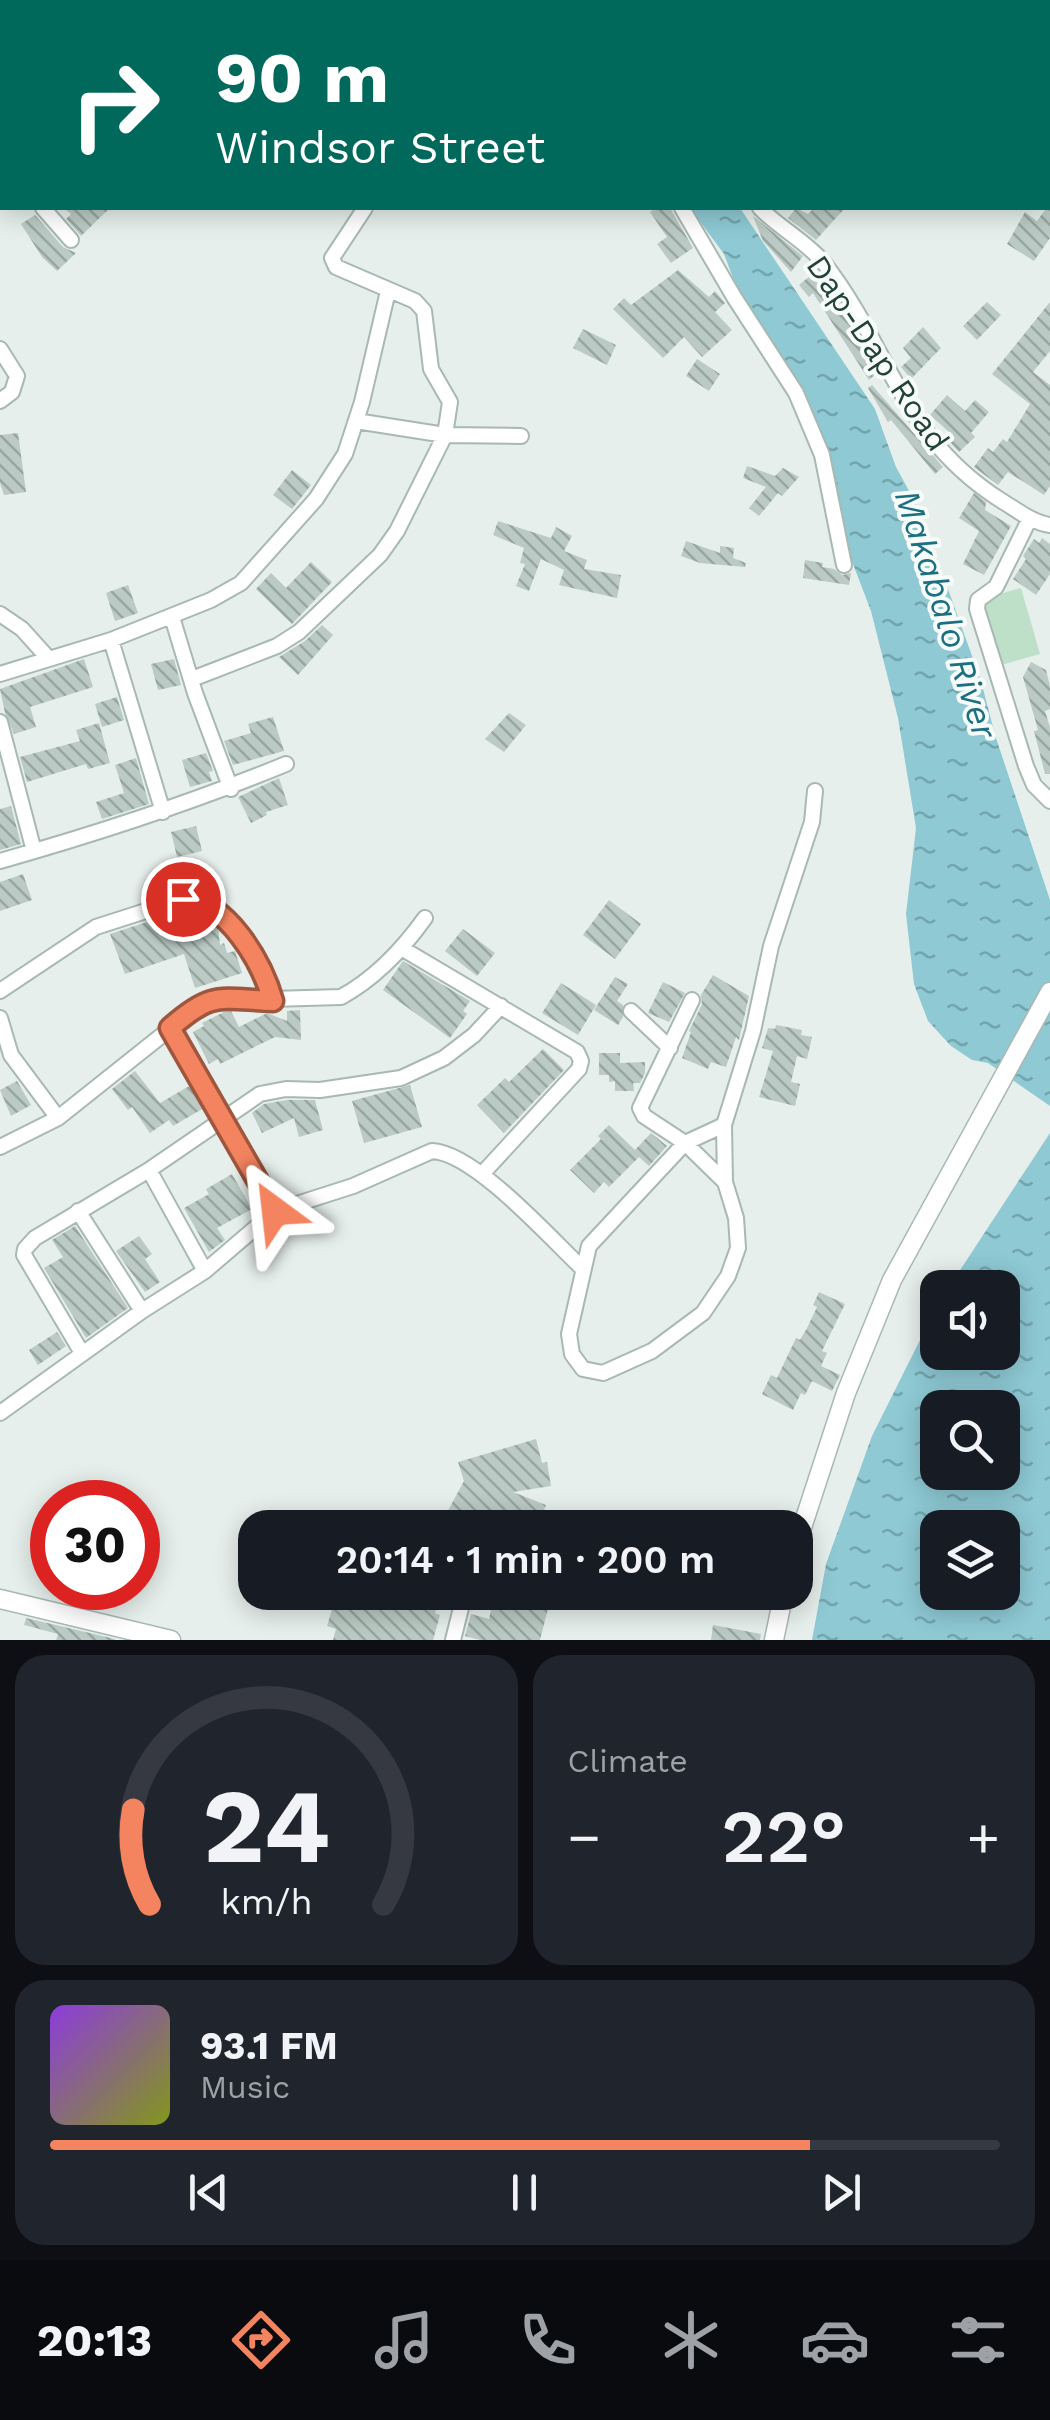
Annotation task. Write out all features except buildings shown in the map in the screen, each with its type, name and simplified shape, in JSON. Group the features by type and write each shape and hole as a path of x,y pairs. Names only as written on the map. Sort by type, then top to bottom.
{"street":[{"path":"0,80 0,90"},
{"path":"45,210 71,240"},
{"path":"192,679 277,646 316,617 380,556 397,531 445,435 450,402 431,368 424,312 415,301 336,267 332,258 365,210"},
{"path":"683,210 796,393 822,455 844,566"},
{"name":"Dap-Dap Road","path":"762,210 823,263 932,442 946,458 994,496 1050,525"},
{"path":"0,674 110,640 211,600 242,583 316,499 345,454 388,291"},
{"path":"0,349 17,376 12,392 0,401"},
{"path":"356,421 445,435 521,436"},
{"path":"1030,518 996,587 978,600 977,609 1026,766 1034,784 1050,801"},
{"path":"0,614 22,630 49,660"},
{"path":"172,616 231,788"},
{"path":"110,640 163,812"},
{"path":"0,722 34,852"},
{"path":"0,861 163,812 286,764"},
{"path":"724,1124 685,1143 589,1246 569,1334 572,1354 583,1369 603,1373 652,1351 703,1313 728,1276 738,1248 736,1218 725,1182 724,1124 753,1031 771,946 812,822 815,792"},
{"path":"0,991 96,927 168,903 198,900 222,916 250,948 265,972 273,1001"},
{"path":"0,1147 58,1118 205,1001 341,997 358,988 403,949 425,918"},
{"path":"403,949 576,1052 581,1061 579,1069 482,1174"},
{"path":"808,1510 846,1393 892,1280 1050,992"},
{"path":"692,1000 640,1108 644,1116 685,1143 725,1182"},
{"path":"82,1353 24,1256 36,1238 149,1170 260,1094 402,1078 444,1058 474,1035 501,1006"},
{"path":"631,1011 670,1048"},
{"path":"0,1018 5,1057 58,1118"},
{"path":"170,1028 275,1211"},
{"path":"0,1413 205,1271 275,1211 353,1186 432,1152 446,1152 482,1174 583,1269"},
{"path":"149,1170 205,1271"},
{"path":"78,1212 142,1311"},
{"path":"0,1599 171,1640"},
{"path":"452,1640 460,1610"},
{"path":"774,1640 780,1610"}],"green space":[{"path":"1021,588 1040,654 1001,665 982,599"}],"water":[{"name":"Makabalo River","path":"691,210 741,210 875,409 896,467 920,511 981,681 1050,900 1050,1106 988,1063 972,1060 951,1046 928,1021 914,984 906,914 916,828 898,718 871,611 845,543 830,469 744,307 724,254"},
{"path":"1050,1133 1050,1640 812,1640 826,1564 872,1436 920,1340 920,1370 1020,1370 1020,1270 960,1270"}],"route":[{"path":"183,899 198,900 222,916 265,972 273,1001 205,1001 170,1028 275,1211"}]}
